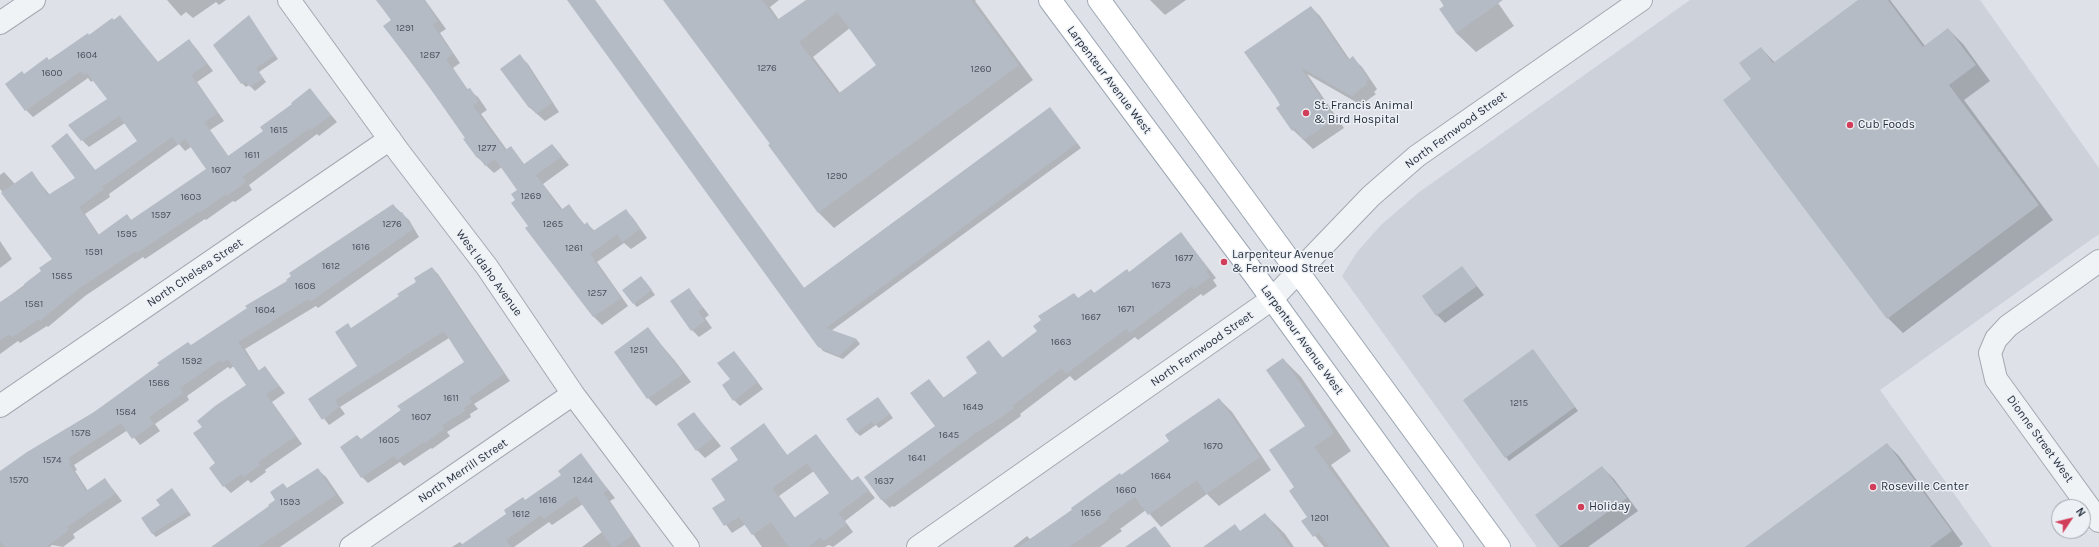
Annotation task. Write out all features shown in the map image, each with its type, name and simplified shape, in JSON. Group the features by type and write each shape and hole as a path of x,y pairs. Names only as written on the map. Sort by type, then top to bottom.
{"main road":[{"name":"Larpenteur Avenue West","path":"1050,0 1272,299 1452,547"},
{"path":"1100,0 1499,547"}],"street":[{"path":"0,23 34,0"},
{"name":"West Idaho Avenue","path":"289,0 390,140 487,268 574,394 688,547"},
{"name":"North Fernwood Street","path":"918,547 1272,299 1371,196 1417,156 1642,0"},
{"name":"North Chelsea Street","path":"0,406 390,140"},
{"name":"Dionne Street West","path":"2099,261 2008,326 1996,339 1990,353 1996,379 2099,521"},
{"name":"North Merrill Street","path":"351,547 574,394"}],"shaded area":[{"path":"1690,0 1980,0 2099,168 2099,234 1880,390 1992,547 1537,547 1342,276 1357,252 1381,225 1418,193"}],"building":[{"path":"376,0 424,0 438,21 433,25 453,54 446,59 467,89 470,88 479,101 473,106 505,150 511,146 524,164 552,144 562,156 536,175 561,210 569,204 584,225 587,222 593,231 626,209 640,229 622,242 617,234 590,254 621,298 593,317 525,228 528,226 511,203 515,200 511,194 517,190 495,159 485,166 479,157 477,158 463,139 465,138 418,71 383,26 391,20"},
{"path":"567,0 595,0 804,288 1050,107 1077,143 826,328 857,339 839,356 818,347"},
{"path":"663,0 762,0 777,20 806,0 971,0 1019,65 818,213 768,145 770,144","holes":["837,12 876,65 838,94 799,42"]},
{"path":"1440,0 1503,0 1456,33 1439,9 1444,6"},
{"path":"1858,0 1888,0 1923,47 1948,28 1976,65 1949,85 2039,205 1887,319 1723,100 1751,79 1739,63 1761,47 1773,63"},
{"path":"1311,6 1348,60 1353,56 1369,80 1366,82 1367,84 1352,96 1300,67 1335,119 1303,140 1295,128 1292,131 1276,108 1280,105 1276,98 1244,52"},
{"path":"120,15 158,62 189,39 207,64 191,75 218,113 204,122 228,156 263,131 260,127 292,104 291,103 310,88 331,115 311,130 310,128 242,177 246,182 227,196 226,194 137,253 136,251 78,289 40,321 39,319 12,337 10,334 0,340 0,302 25,286 24,284 41,271 39,268 52,259 1,193 32,171 48,195 75,178 51,146 67,133 95,170 137,141 119,116 81,141 68,125 107,99 87,73 84,75 81,71 25,111 5,84 22,71 24,74 47,57 49,60 88,33 89,35 112,18 114,20","holes":["172,137 178,145 185,139 206,169 131,220 127,214 98,235 79,207 104,189 102,187"]},
{"path":"249,15 275,55 256,68 263,78 250,87 245,81 241,84 213,45"},
{"path":"520,54 552,103 536,114 531,106 529,108 500,69"},
{"path":"393,204 400,213 402,212 413,229 310,302 308,299 238,342 258,371 265,366 279,386 266,394 296,436 258,462 260,465 243,477 241,474 223,487 209,468 215,463 193,433 202,427 197,421 215,406 246,385 228,359 222,363 220,360 180,388 183,393 149,417 154,424 132,439 121,423 68,458 71,463 69,464 86,491 105,478 115,494 67,527 69,530 46,547 5,547 0,540 0,471 27,452 94,412 159,365 157,363 188,342 191,345 247,308 245,306 287,281 286,280 291,276 289,273"},
{"path":"1181,232 1208,269 1206,271 1210,277 1194,289 1192,286 1130,333 1126,329 1066,374 1062,368 1012,406 1014,408 974,434 885,500 884,498 881,500 864,477 935,426 910,393 929,379 943,398 977,373 966,357 989,340 1002,358 1037,331 1033,326 1041,320 1038,316 1074,293 1078,298 1091,289 1094,293 1127,269 1129,272"},
{"path":"1462,266 1477,286 1436,316 1422,296"},
{"path":"432,267 504,374 469,398 472,402 464,408 465,411 442,425 444,429 425,443 424,442 397,460 394,456 361,478 340,447 357,435 361,439 401,410 397,406 464,362 444,331 335,400 339,407 322,420 308,399 357,366 335,332 348,323 351,328 399,296 397,294 416,282 414,278"},
{"path":"641,276 652,290 633,304 622,290"},
{"path":"689,288 703,308 698,311 705,321 691,331 670,301"},
{"path":"648,327 683,374 647,399 614,352"},
{"path":"1533,349 1575,407 1505,458 1463,400"},
{"path":"734,351 758,382 733,401 722,385 730,379 717,363"},
{"path":"1283,358 1334,433 1314,447 1387,547 1329,547 1319,533 1313,537 1301,521 1307,517 1289,491 1294,487 1269,450 1305,426 1266,370"},
{"path":"878,397 890,414 874,425 872,421 856,433 846,419"},
{"path":"1219,398 1260,457 1206,494 1197,480 1148,515 1135,497 1108,516 1110,518 1069,547 1019,547 1072,510 1071,508 1120,473 1121,475 1169,441 1165,435"},
{"path":"694,412 713,438 696,451 677,424"},
{"path":"764,423 787,455 816,434 851,481 858,476 869,490 838,513 847,524 824,541 821,537 808,547 789,547 771,522 752,535 739,517 724,526 712,508 725,500 711,479 738,460 730,448","holes":["807,463 829,493 794,518 772,488"]},
{"name":"Roseville Center","path":"1887,443 1952,531 1930,547 1745,547"},
{"path":"581,453 608,490 603,493 633,535 615,547 612,547 576,496 544,519 541,515 506,540 511,547 458,547 506,514 504,510 523,497 525,500 561,475 558,471"},
{"name":"Holiday","path":"1602,466 1627,498 1559,547 1535,515"},
{"path":"318,468 336,495 258,547 211,547 269,506 268,505 275,500 270,492 283,483 287,488"},
{"path":"172,488 188,511 152,534 141,518 160,505 156,500"},
{"path":"1265,513 1290,547 1203,547 1235,524 1240,531"},
{"path":"1155,526 1171,547 1125,547"}],"place":[{"name":"St. Francis Animal & Bird Hospital","path":"1306,113"},
{"name":"Cub Foods","path":"1850,125"},
{"name":"Larpenteur Avenue & Fernwood Street","path":"1224,262"},
{"name":"Roseville Center","path":"1873,487"},
{"name":"Holiday","path":"1581,507"}]}
